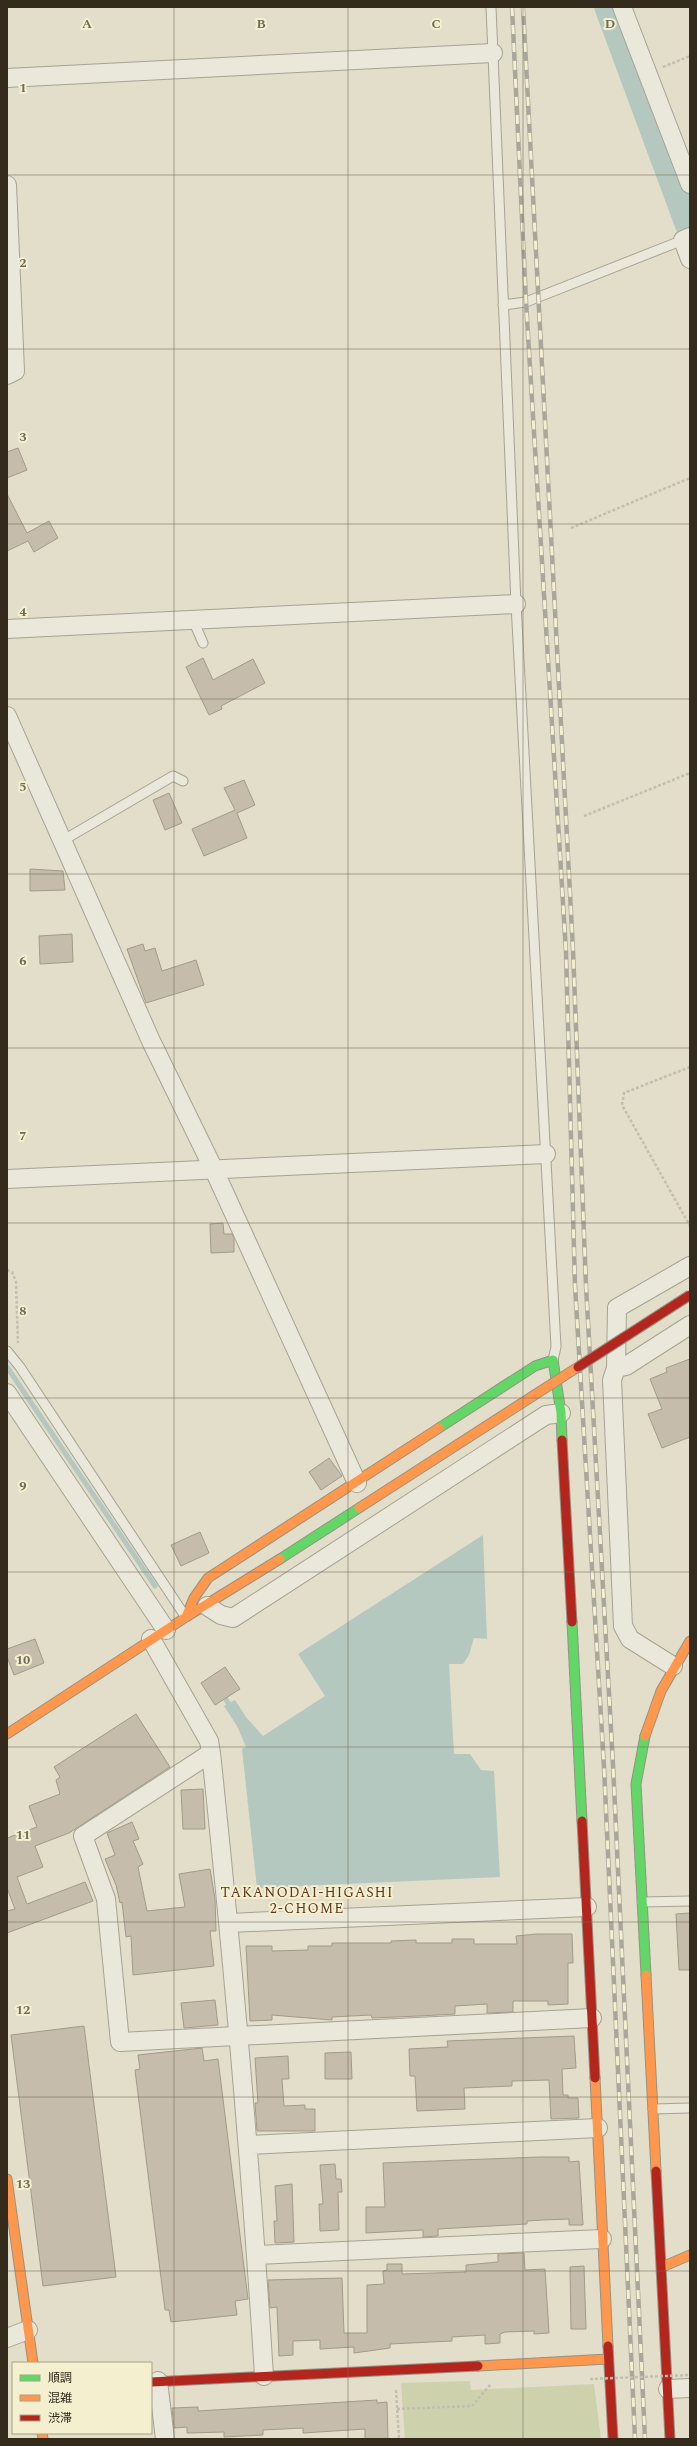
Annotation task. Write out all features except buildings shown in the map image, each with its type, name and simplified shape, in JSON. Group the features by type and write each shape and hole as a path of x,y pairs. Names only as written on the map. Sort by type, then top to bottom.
{"main road":[{"path":"7,1734 186,1617 207,1606 690,1295"},
{"path":"186,1617 194,1598 208,1578 357,1483 535,1366 553,1360 561,1412 613,2439"},
{"path":"670,2439 636,1784 641,1746 650,1716 673,1666 690,1641"},
{"path":"7,2180 32,2362"},
{"path":"662,2267 690,2255"},
{"path":"154,2381 608,2359"}],"street":[{"path":"622,7 690,184"},
{"path":"7,78 493,53"},
{"path":"7,184 15,371 7,375"},
{"path":"687,238 690,259"},
{"path":"7,629 516,604"},
{"path":"7,716 12,739 62,841 151,1041 214,1170 357,1483"},
{"path":"7,1179 546,1154"},
{"path":"673,1666 630,1638 623,1626 612,1380 616,1368 617,1308 690,1266"},
{"path":"616,1368 626,1366 690,1325"},
{"path":"7,1393 158,1635 209,1741 229,1922 257,2255 264,2376"},
{"path":"207,1606 221,1615 233,1618 546,1414 561,1412"},
{"path":"211,1753 83,1836 106,1899 120,2042 592,2018"},
{"path":"229,1922 587,1907"},
{"path":"248,2145 598,2128"},
{"path":"257,2255 602,2239"},
{"path":"7,2338 28,2330"},
{"path":"154,2381 165,2439"},
{"path":"668,2389 690,2388"}],"lane":[{"path":"491,7 516,604 556,1347 553,1360"},
{"path":"503,305 526,302 687,238"},
{"path":"193,620 203,643"},
{"path":"62,841 173,776 184,781"},
{"path":"7,1351 16,1362 186,1617"},
{"path":"642,1902 690,1901"},
{"path":"653,2109 690,2108"}],"path":[{"path":"647,73 690,56"},
{"path":"571,528 690,478"},
{"path":"584,816 690,773"},
{"path":"690,1067 624,1094 621,1098 622,1105 690,1226"},
{"path":"7,1270 12,1272 16,1282 18,1349 16,1362"},
{"path":"590,2379 690,2374"},
{"path":"397,2409 472,2406 489,2389 491,2384"},
{"path":"395,2387 399,2439"}],"green space":[{"path":"470,2381 471,2390 594,2384 601,2439 405,2439 401,2383"}],"shaded area":[{"path":"483,1535 487,1639 474,1638 469,1655 463,1664 449,1664 454,1754 470,1754 481,1770 494,1771 500,1877 257,1888 242,1749 246,1747 237,1726 224,1706 235,1700 246,1717 263,1736 325,1696 298,1654"}],"waterway":[{"path":"610,7 690,223"},
{"path":"7,1367 155,1586"},
{"path":"225,1698 231,1708"}],"railway":[{"path":"512,7 526,302 566,952 575,1286 604,1767 635,2439"},
{"path":"523,7 573,950 586,1286 613,1765 645,2439"}],"traffic: fast":[{"path":"439,1428 535,1366 553,1360 561,1413 562,1440"},
{"path":"280,1559 359,1508"},
{"path":"572,1622 582,1821"},
{"path":"645,1736 636,1784 646,1975"}],"traffic: slow":[{"path":"359,1508 578,1367"},
{"path":"186,1617 194,1598 208,1578 439,1428"},
{"path":"7,1734 186,1617 280,1559"},
{"path":"645,1736 661,1691 690,1641"},
{"path":"646,1975 656,2171"},
{"path":"595,2078 608,2346"},
{"path":"7,2179 33,2362"},
{"path":"662,2267 690,2255"},
{"path":"478,2366 608,2359"},
{"path":"42,2434 43,2439"}],"traffic: jam":[{"path":"578,1367 690,1295"},
{"path":"562,1440 572,1622"},
{"path":"582,1821 595,2078"},
{"path":"656,2171 670,2439"},
{"path":"608,2346 613,2439"},
{"path":"152,2382 478,2366"}],"district":[{"name":"TAKANODAI-HIGASHI 2-CHOME","path":"307,1900"}]}
